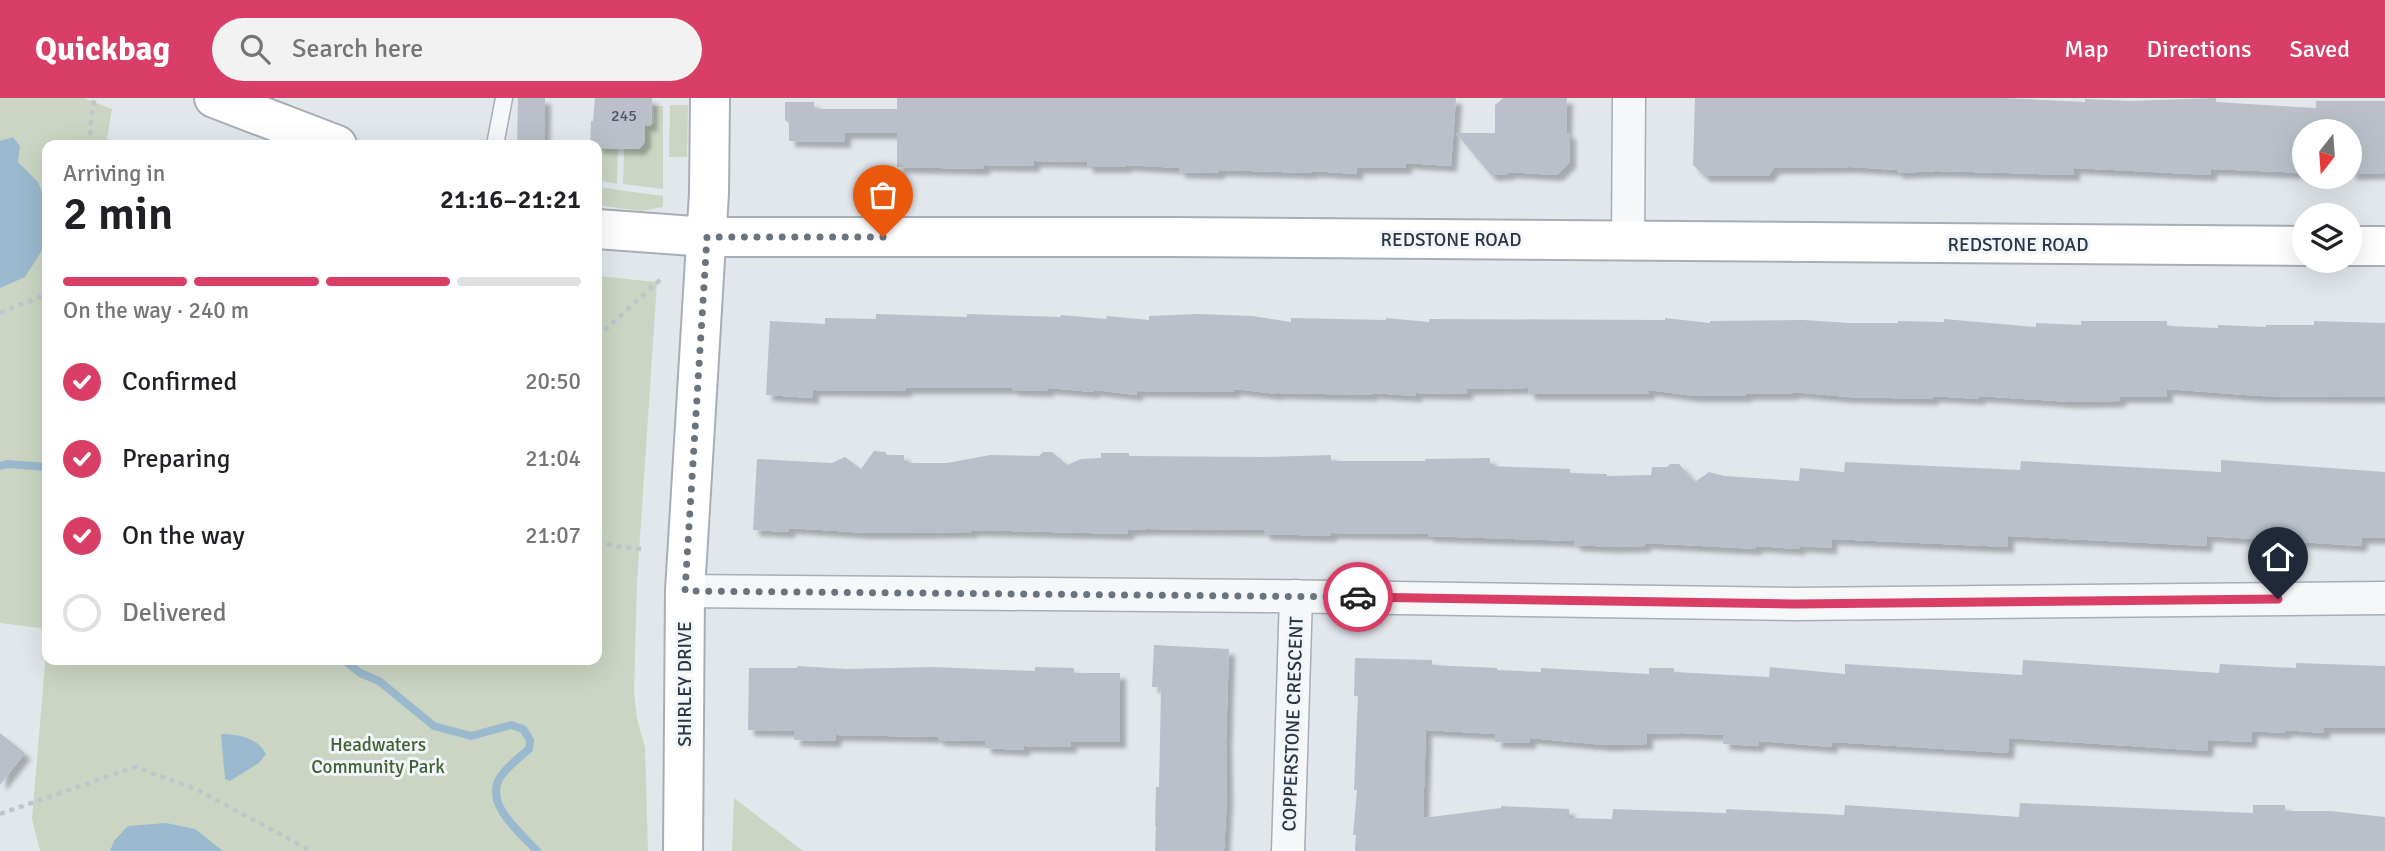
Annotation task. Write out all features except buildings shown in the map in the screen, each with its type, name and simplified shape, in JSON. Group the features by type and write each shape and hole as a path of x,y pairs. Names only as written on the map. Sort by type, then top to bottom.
{"street":[{"path":"214,98 270,108 328,140"},
{"name":"SHIRLEY DRIVE","path":"683,851 685,591 707,237 710,98"},
{"path":"1628,241 1629,98"},
{"name":"REDSTONE ROAD","path":"602,229 707,237 2292,246"},
{"path":"2362,246 2385,246"},
{"path":"685,591 1296,596 1795,604 2385,598"},
{"name":"COPPERSTONE CRESCENT","path":"1289,851 1296,596"}],"lane":[{"path":"496,140 504,98"}],"path":[{"path":"91,140 94,100"},
{"path":"602,332 661,279"},
{"path":"0,313 42,296"},
{"path":"602,542 642,549"},
{"path":"0,814 135,766 198,790 311,851"}],"green space":[{"path":"0,98 83,98 112,109 107,140 42,140 42,628 0,623"},
{"path":"670,105 688,105 687,157 669,157"},
{"path":"652,106 663,106 663,189 623,184 624,149 639,149 643,145 645,125 654,124"},
{"path":"602,148 618,149 617,184 602,181"},
{"path":"602,188 663,196 663,207 641,211 602,206"},
{"name":"Headwaters Community Park","path":"602,276 657,282 637,582 634,692 637,719 645,747 648,851 40,851 32,819 45,665 602,665"},
{"path":"734,798 803,851 732,851"}],"water":[{"path":"13,137 20,146 18,162 38,182 42,192 42,251 25,277 0,288 0,141"},
{"path":"221,734 247,738 258,744 266,754 259,763 230,781 225,779"},
{"path":"166,823 195,829 223,851 110,851 114,841 128,826"}],"waterway":[{"path":"0,466 7,464 42,467"},
{"path":"350,665 360,673 379,681 434,726 471,736 511,725 523,729 530,740 529,749 501,776 496,786 496,797 506,817 537,851"}],"way so far":[{"path":"883,237 707,237 685,591 1358,597"}],"route":[{"path":"1358,597 1795,604 2278,599"}]}
